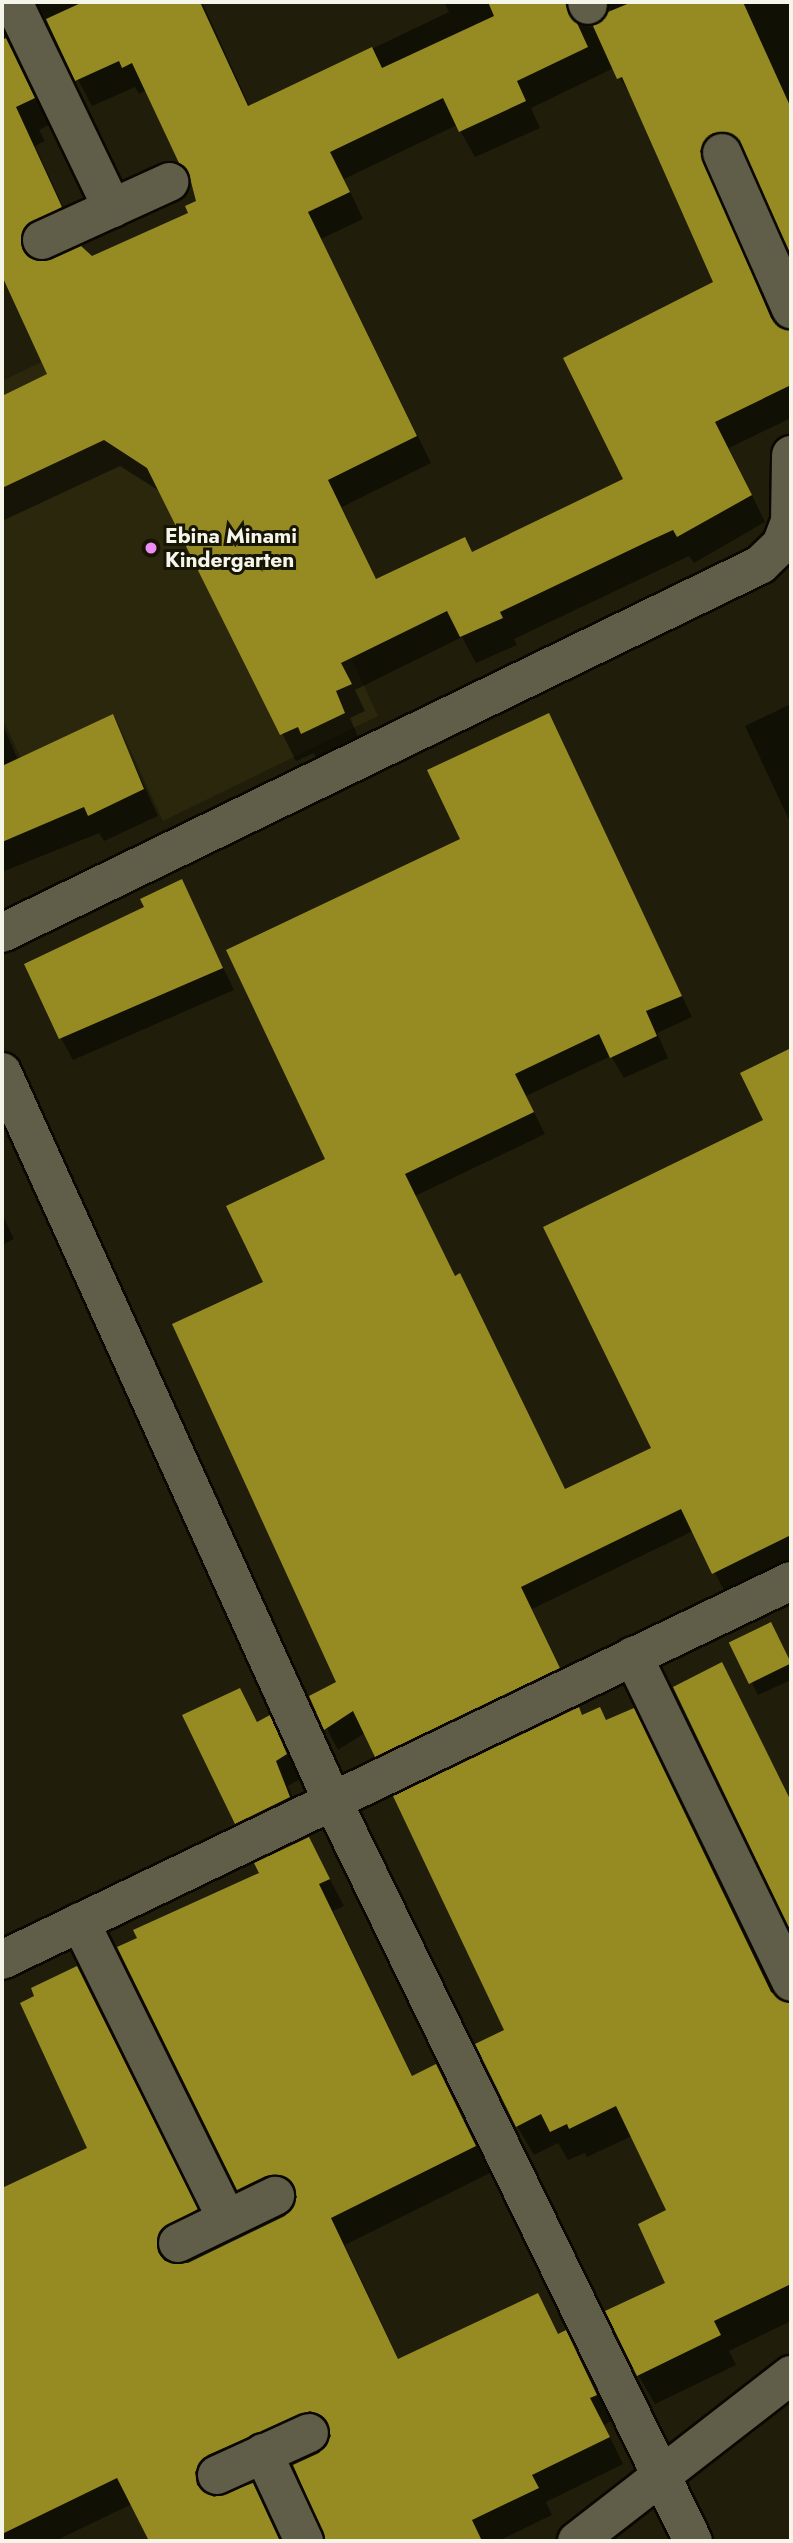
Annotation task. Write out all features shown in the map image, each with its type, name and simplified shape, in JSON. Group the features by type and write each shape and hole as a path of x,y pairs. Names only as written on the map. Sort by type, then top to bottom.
{"street":[{"path":"13,2 112,208"},
{"path":"722,153 791,309"},
{"path":"42,240 169,182"},
{"path":"2,933 760,565 780,545 790,522 791,455"},
{"path":"2,1072 332,1800 660,2480 692,2541"},
{"path":"2,1959 791,1581"},
{"path":"634,1656 791,1982"},
{"path":"80,1922 227,2219"},
{"path":"178,2243 275,2196"},
{"path":"577,2541 660,2480 791,2375"},
{"path":"218,2475 309,2433"},
{"path":"263,2453 303,2541"}],"shaded area":[{"name":"Ebina Minami Kindergarten","path":"181,295 378,716 163,821 115,717 21,759 2,717 2,381"}],"building":[{"path":"83,2 200,2 248,106 372,47 382,68 494,16 488,2 566,2 577,23 588,47 517,81 526,101 459,132 443,98 330,152 350,192 308,212 417,436 328,480 376,579 465,537 472,552 623,479 563,358 713,282 622,77 617,79 593,26 608,12 632,2 743,2 791,108 791,255 735,136 713,133 700,151 771,318 779,327 791,330 791,385 715,422 752,495 677,537 673,530 500,612 503,618 460,637 447,611 341,663 352,684 336,691 345,713 301,734 298,727 280,735 147,468 104,440 2,488 2,396 47,374 2,276 2,40 6,38 35,98 16,107 62,207 24,228 22,248 29,257 50,260 81,246 92,256 188,213 185,206 196,201 189,174 179,163 132,63 122,68 119,61 75,81 46,19"},
{"path":"549,713 682,996 646,1011 657,1036 610,1058 599,1034 515,1074 534,1112 405,1174 455,1276 460,1273 565,1489 651,1448 543,1227 763,1120 740,1073 791,1048 791,1535 712,1574 681,1509 521,1587 560,1668 375,1757 353,1711 324,1730 309,1696 336,1682 172,1324 263,1282 226,1206 325,1159 226,950 460,839 427,770"},
{"path":"113,714 144,789 88,816 84,807 2,842 2,766"},
{"path":"182,879 223,968 59,1039 24,964 144,907 140,899"},
{"path":"771,1622 791,1663 749,1684 729,1643"},
{"path":"722,1662 791,1801 791,1932 673,1687"},
{"path":"240,1688 257,1722 270,1715 287,1754 276,1761 290,1797 235,1824 182,1715"},
{"path":"579,1707 582,1715 600,1707 606,1720 634,1708 771,1992 791,2004 791,2284 714,2321 721,2335 637,2376 605,2311 665,2283 638,2224 666,2210 616,2106 569,2129 567,2124 550,2132 541,2114 516,2127 475,2044 504,2030 393,1796"},
{"path":"309,1837 330,1879 319,1884 412,2076 436,2064 476,2146 331,2218 398,2359 538,2293 558,2334 566,2330 597,2395 590,2398 610,2437 532,2475 539,2488 472,2520 482,2541 326,2541 293,2465 319,2453 331,2436 322,2416 310,2411 208,2455 195,2472 197,2485 214,2497 253,2483 280,2541 149,2541 117,2478 2,2534 2,2188 87,2148 20,2003 34,1996 31,1988 77,1966 198,2209 160,2231 158,2252 165,2261 188,2263 285,2216 297,2197 287,2178 266,2176 237,2190 117,1947 137,1938 133,1930 259,1873 254,1863"}],"place":[{"name":"Ebina Minami Kindergarten","path":"151,548"}]}
